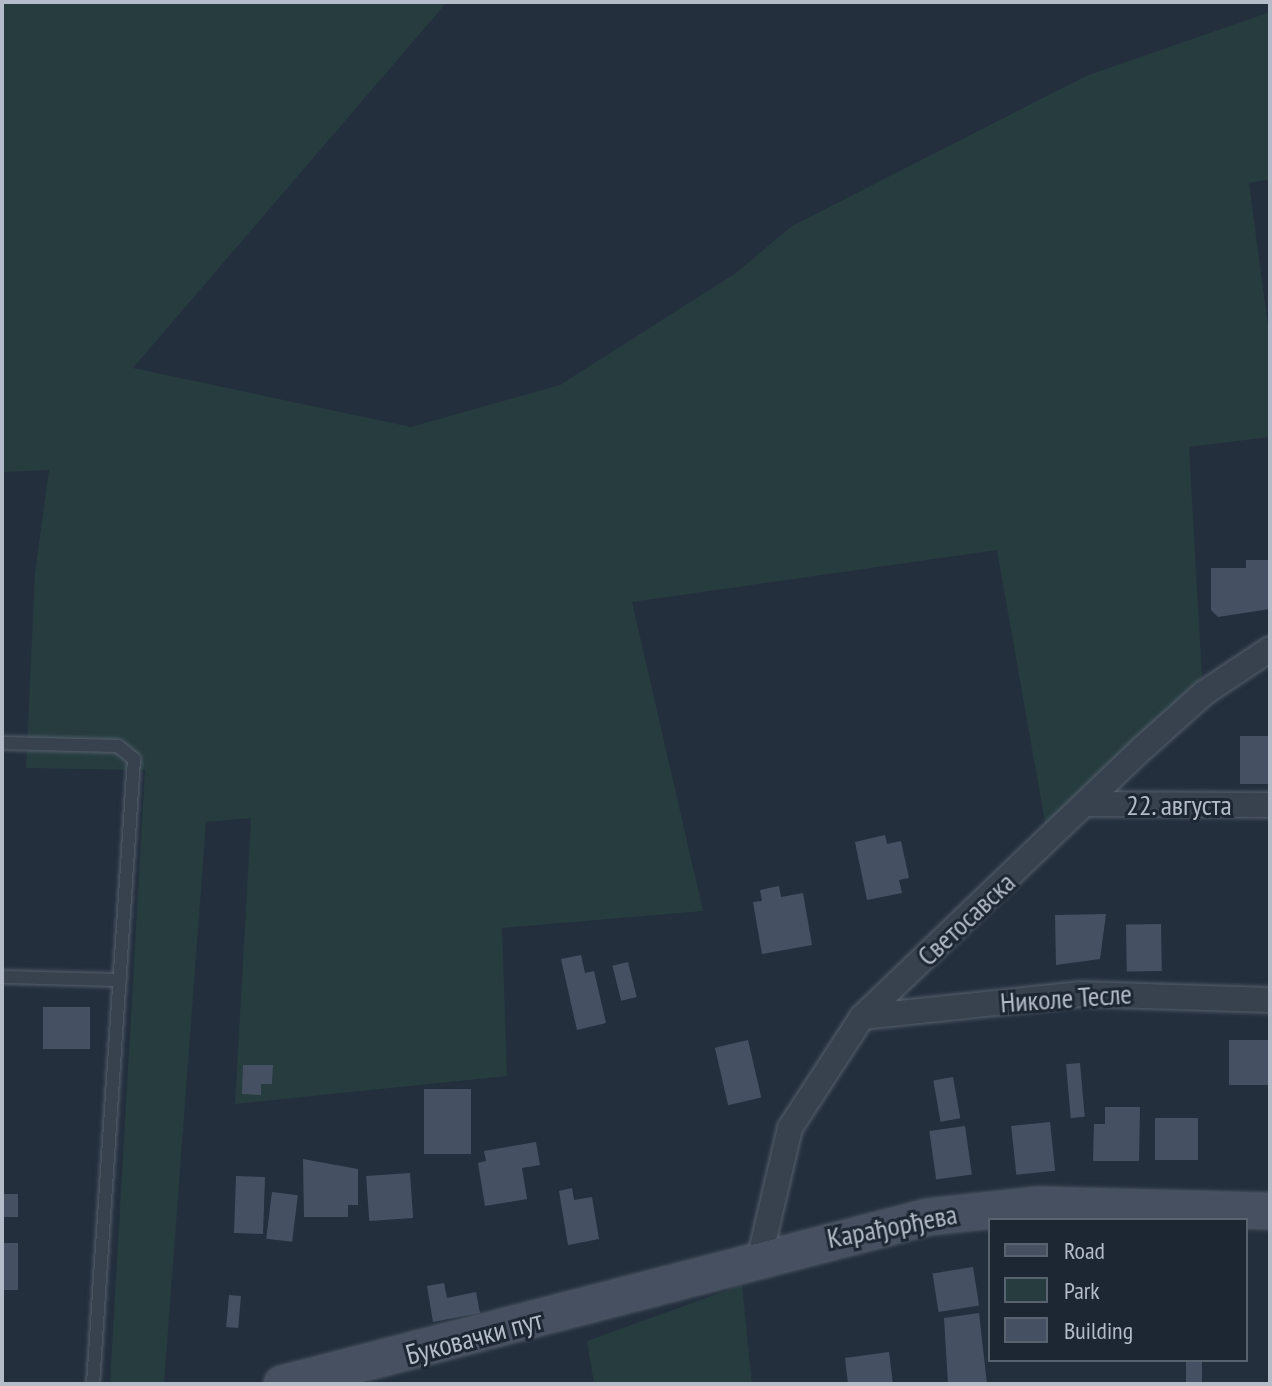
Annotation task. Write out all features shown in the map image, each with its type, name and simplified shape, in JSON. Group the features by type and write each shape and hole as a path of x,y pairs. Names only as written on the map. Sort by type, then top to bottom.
{"street":[{"name":"Светосавска","path":"760,1256 790,1128 862,1017 1204,693 1270,649"},
{"name":"22. августа","path":"1088,804 1270,805"},
{"name":"Николе Тесле","path":"862,1017 1081,994 1270,1000"},
{"name":"Карађорђева","path":"571,1311 760,1256 969,1211 1177,1205 1270,1211"},
{"name":"Буковачки пут","path":"282,1384 571,1311"}],"lane":[{"path":"2,743 118,746 134,759 93,1384"},
{"path":"2,977 120,980"}],"green space":[{"path":"2,2 447,2 133,368 411,427 560,385 736,273 792,226 1086,76 1270,12 1270,179 1249,183 1270,341 1270,437 1189,447 1202,677 1046,828 997,550 632,602 703,911 502,928 507,1076 235,1104 251,818 206,822 164,1384 110,1384 145,770 26,768 35,573 49,470 2,472"},
{"path":"742,1285 752,1384 594,1384 587,1341"}],"building":[{"path":"1246,560 1270,560 1270,609 1218,617 1211,610 1211,568 1246,568"},
{"path":"1240,736 1270,736 1270,784 1240,784"},
{"path":"885,835 887,844 901,841 909,878 899,880 902,893 867,900 855,842"},
{"path":"779,886 781,897 803,893 812,945 762,954 753,902 762,901 760,890"},
{"path":"1106,914 1100,959 1056,965 1055,915"},
{"path":"1161,924 1162,971 1127,972 1126,925"},
{"path":"581,955 585,973 594,971 606,1023 577,1030 561,959"},
{"path":"628,962 637,997 621,1001 612,966"},
{"path":"43,1007 90,1007 90,1049 43,1049"},
{"path":"748,1040 761,1097 728,1105 715,1048"},
{"path":"1229,1040 1270,1040 1270,1085 1229,1085"},
{"path":"1080,1063 1085,1117 1071,1118 1066,1064"},
{"path":"243,1065 273,1065 272,1084 261,1084 261,1095 242,1094"},
{"path":"953,1077 960,1118 941,1122 933,1080"},
{"path":"424,1089 471,1089 471,1154 424,1154"},
{"path":"1105,1107 1140,1107 1139,1161 1093,1161 1094,1124 1105,1124"},
{"path":"1155,1118 1198,1118 1198,1160 1155,1160"},
{"path":"1050,1122 1055,1171 1016,1175 1011,1126"},
{"path":"965,1126 972,1175 936,1180 929,1131"},
{"path":"536,1142 540,1165 522,1168 527,1199 485,1206 478,1163 486,1161 484,1151"},
{"path":"303,1159 358,1169 358,1205 348,1205 348,1217 304,1217"},
{"path":"410,1173 413,1218 369,1221 366,1176"},
{"path":"236,1176 265,1177 263,1234 234,1233"},
{"path":"572,1188 574,1200 592,1197 599,1239 568,1245 559,1191"},
{"path":"272,1192 298,1195 292,1242 266,1239"},
{"path":"2,1194 18,1194 18,1217 2,1217"},
{"path":"2,1243 18,1243 18,1290 2,1290"},
{"path":"973,1267 979,1306 939,1312 933,1273"},
{"path":"444,1283 447,1298 476,1292 480,1313 433,1322 427,1286"},
{"path":"229,1295 241,1296 238,1328 226,1327"},
{"path":"979,1313 987,1384 948,1384 944,1318"},
{"path":"889,1352 893,1384 848,1384 845,1358"},
{"path":"1186,1362 1202,1362 1202,1384 1186,1384"}]}
